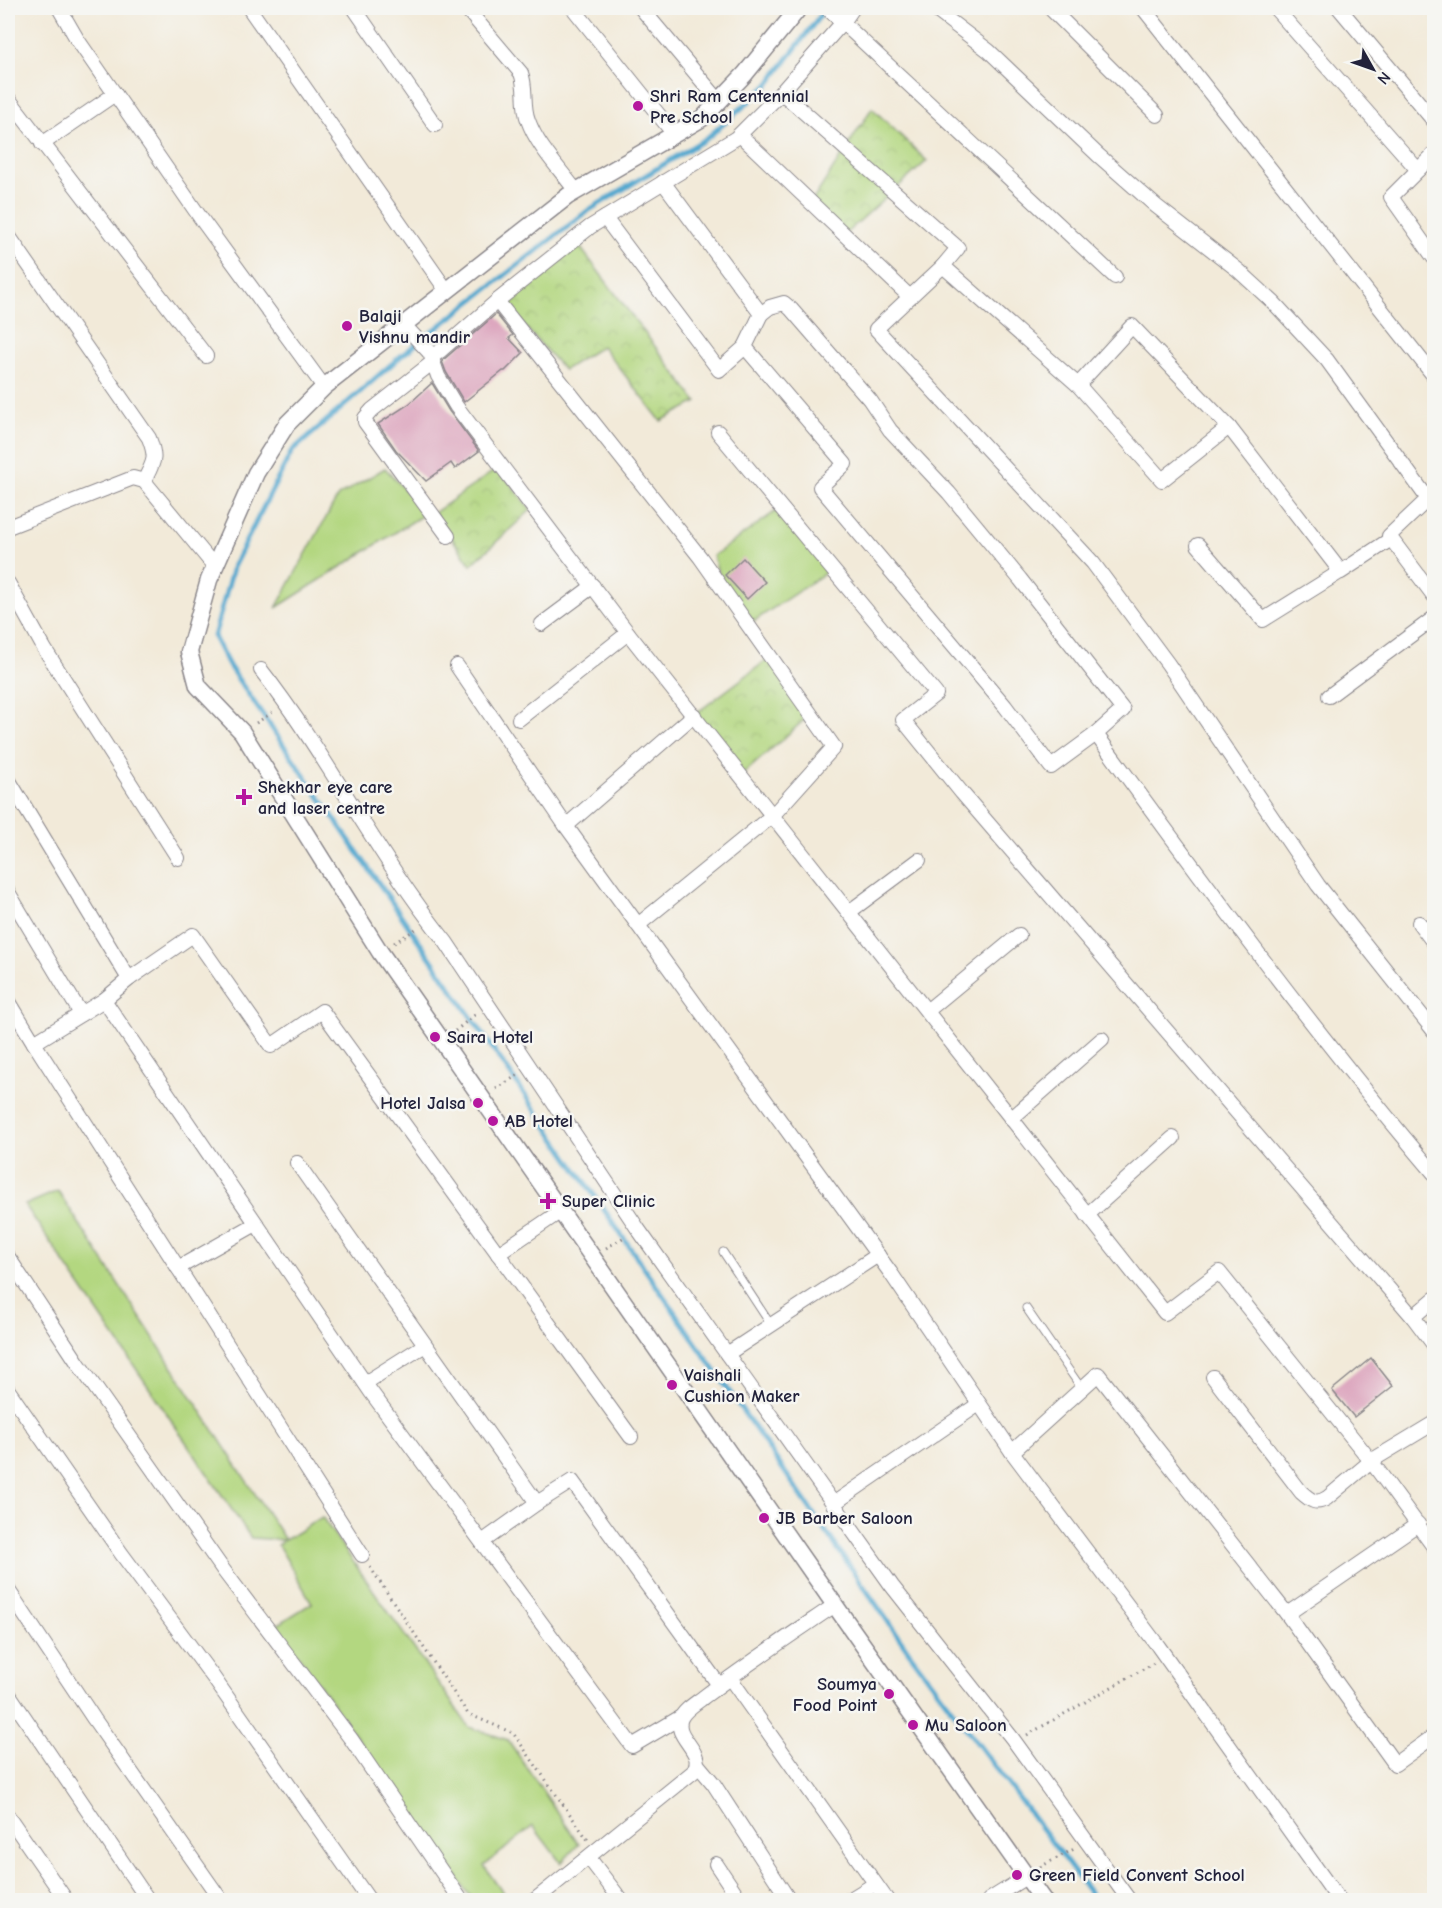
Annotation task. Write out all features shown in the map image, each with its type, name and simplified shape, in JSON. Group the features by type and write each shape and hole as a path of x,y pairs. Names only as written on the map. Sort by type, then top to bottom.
{"street":[{"path":"59,8 77,39 202,220 324,387"},
{"path":"249,8 447,291"},
{"path":"354,8 435,125"},
{"path":"466,8 521,73 525,109 532,130 576,191"},
{"path":"573,8 674,135"},
{"path":"641,8 719,101"},
{"path":"799,8 745,74 704,117 576,191 447,291 409,331 324,387 287,424 256,473 209,580 189,652 198,686 242,732 380,952 835,1605 1033,1872 1043,1900"},
{"path":"448,536 365,422 365,418 430,355 440,351 496,301 590,226 740,135 781,92 836,15 853,8"},
{"path":"933,8 989,51 1147,199 1238,270 1274,303 1327,360 1431,496 1389,536 1434,596"},
{"path":"1050,8 1157,115"},
{"path":"1143,8 1434,376"},
{"path":"1275,8 1418,170"},
{"path":"1339,8 1434,121"},
{"path":"836,15 1115,277"},
{"path":"781,92 958,248 943,266 876,329 1093,564 1168,663 1318,885 1434,1031"},
{"path":"42,144 115,94"},
{"path":"8,98 206,356"},
{"path":"740,135 910,297"},
{"path":"1434,154 1391,197 1434,258"},
{"path":"663,182 761,314"},
{"path":"605,218 719,370 745,347 761,314 770,307 784,303 792,309 870,400 890,430 949,493 1020,579 1123,710 1096,734 1051,767 1005,706 820,487 845,464 745,347"},
{"path":"8,235 148,438 155,453 144,481"},
{"path":"943,266 1078,384 1162,480 1229,427"},
{"path":"496,301 700,556 834,747 772,815 638,925"},
{"path":"1078,384 1132,327 1229,427 1340,572"},
{"path":"409,331 430,355 438,376 456,406 628,633 1165,1313 1220,1272 1371,1461 1434,1547"},
{"path":"718,432 936,694 903,720 962,793 1413,1317 1434,1345"},
{"path":"8,527 133,478 144,481 215,567"},
{"path":"1198,545 1263,620 1391,539"},
{"path":"8,583 44,648 178,858"},
{"path":"542,624 593,586"},
{"path":"1329,696 1434,618"},
{"path":"519,719 628,633"},
{"path":"457,666 566,826 878,1255 1012,1452 1165,1656 1339,1900"},
{"path":"261,670 286,703 360,820 446,942 638,1229 892,1586 1015,1742 1129,1900"},
{"path":"566,826 694,715"},
{"path":"1096,734 1180,850 1324,1039 1434,1173"},
{"path":"8,779 129,979"},
{"path":"849,912 919,860"},
{"path":"8,892 81,1014"},
{"path":"1419,923 1434,943"},
{"path":"34,1043 104,1000 129,979 193,935 271,1046 322,1011 631,1437"},
{"path":"927,1011 1019,935"},
{"path":"8,1000 362,1555"},
{"path":"104,1000 365,1383 632,1746 681,1717 724,1682 835,1605"},
{"path":"1011,1119 1102,1039"},
{"path":"1087,1215 1173,1138"},
{"path":"297,1163 537,1503"},
{"path":"498,1254 561,1211"},
{"path":"178,1268 256,1224"},
{"path":"727,1354 878,1255"},
{"path":"8,1257 78,1363 224,1570 351,1738 461,1900"},
{"path":"1413,1317 1434,1299"},
{"path":"365,1383 425,1345"},
{"path":"1012,1452 1098,1374 1287,1614 1395,1764 1434,1736"},
{"path":"1213,1377 1301,1492 1314,1502 1327,1498 1371,1461 1434,1423"},
{"path":"8,1390 121,1553 213,1677 369,1900"},
{"path":"833,1503 979,1404"},
{"path":"482,1542 572,1481 887,1900"},
{"path":"1287,1614 1418,1524"},
{"path":"8,1590 94,1719 221,1900"},
{"path":"8,1693 148,1900"},
{"path":"681,1717 681,1727 696,1755 697,1764 713,1783 789,1900"},
{"path":"535,1900 687,1778 697,1764"},
{"path":"8,1816 66,1900"},
{"path":"593,1855 621,1900"},
{"path":"716,1864 740,1900"},
{"path":"988,1900 1033,1872"},
{"path":"849,1900 875,1884"}],"lane":[{"path":"723,1252 771,1325"},
{"path":"1026,1308 1082,1389"}],"path":[{"path":"254,724 275,710"},
{"path":"398,941 415,929"},
{"path":"462,1026 476,1015"},
{"path":"501,1086 519,1074"},
{"path":"609,1246 627,1236"},
{"path":"362,1555 468,1714 513,1734 593,1855"},
{"path":"1015,1742 1165,1656"},
{"path":"1033,1872 1069,1851"}],"green space":[{"path":"872,108 927,161 845,234 811,203"},
{"path":"574,239 697,402 661,421 602,346 564,370 504,303"},
{"path":"385,468 426,513 276,608 338,496"},
{"path":"498,468 531,510 471,565 434,513"},
{"path":"779,509 828,571 754,621 728,592 713,556"},
{"path":"771,657 811,714 741,776 694,715"},
{"path":"58,1191 285,1540 322,1517 469,1727 508,1740 579,1844 561,1863 533,1826 484,1866 508,1900 473,1900 277,1625 312,1603 278,1545 284,1540 251,1538 25,1205"}],"building":[{"path":"496,314 513,335 509,338 523,353 505,371 464,402 442,361"},
{"path":"432,383 449,411 479,451 455,469 451,463 426,481 396,450 378,424 409,404"},
{"path":"743,558 765,582 747,599 725,575"},
{"path":"1371,1358 1393,1386 1354,1417 1332,1390"}],"waterway":[{"path":"825,9 767,86 707,138 589,210 401,356 292,451 233,567 214,637 229,666 909,1652 1095,1900"}],"place":[{"name":"Shri Ram Centennial Pre School","path":"638,106"},
{"name":"Balaji Vishnu mandir","path":"347,326"},
{"name":"Shekhar eye care and laser centre","path":"244,797"},
{"name":"Saira Hotel","path":"435,1037"},
{"name":"Hotel Jalsa","path":"478,1103"},
{"name":"AB Hotel","path":"493,1121"},
{"name":"Super Clinic","path":"548,1201"},
{"name":"Vaishali Cushion Maker","path":"672,1385"},
{"name":"JB Barber Saloon","path":"764,1518"},
{"name":"Soumya Food Point","path":"889,1694"},
{"name":"Mu Saloon","path":"913,1725"},
{"name":"Green Field Convent School","path":"1017,1875"}]}
